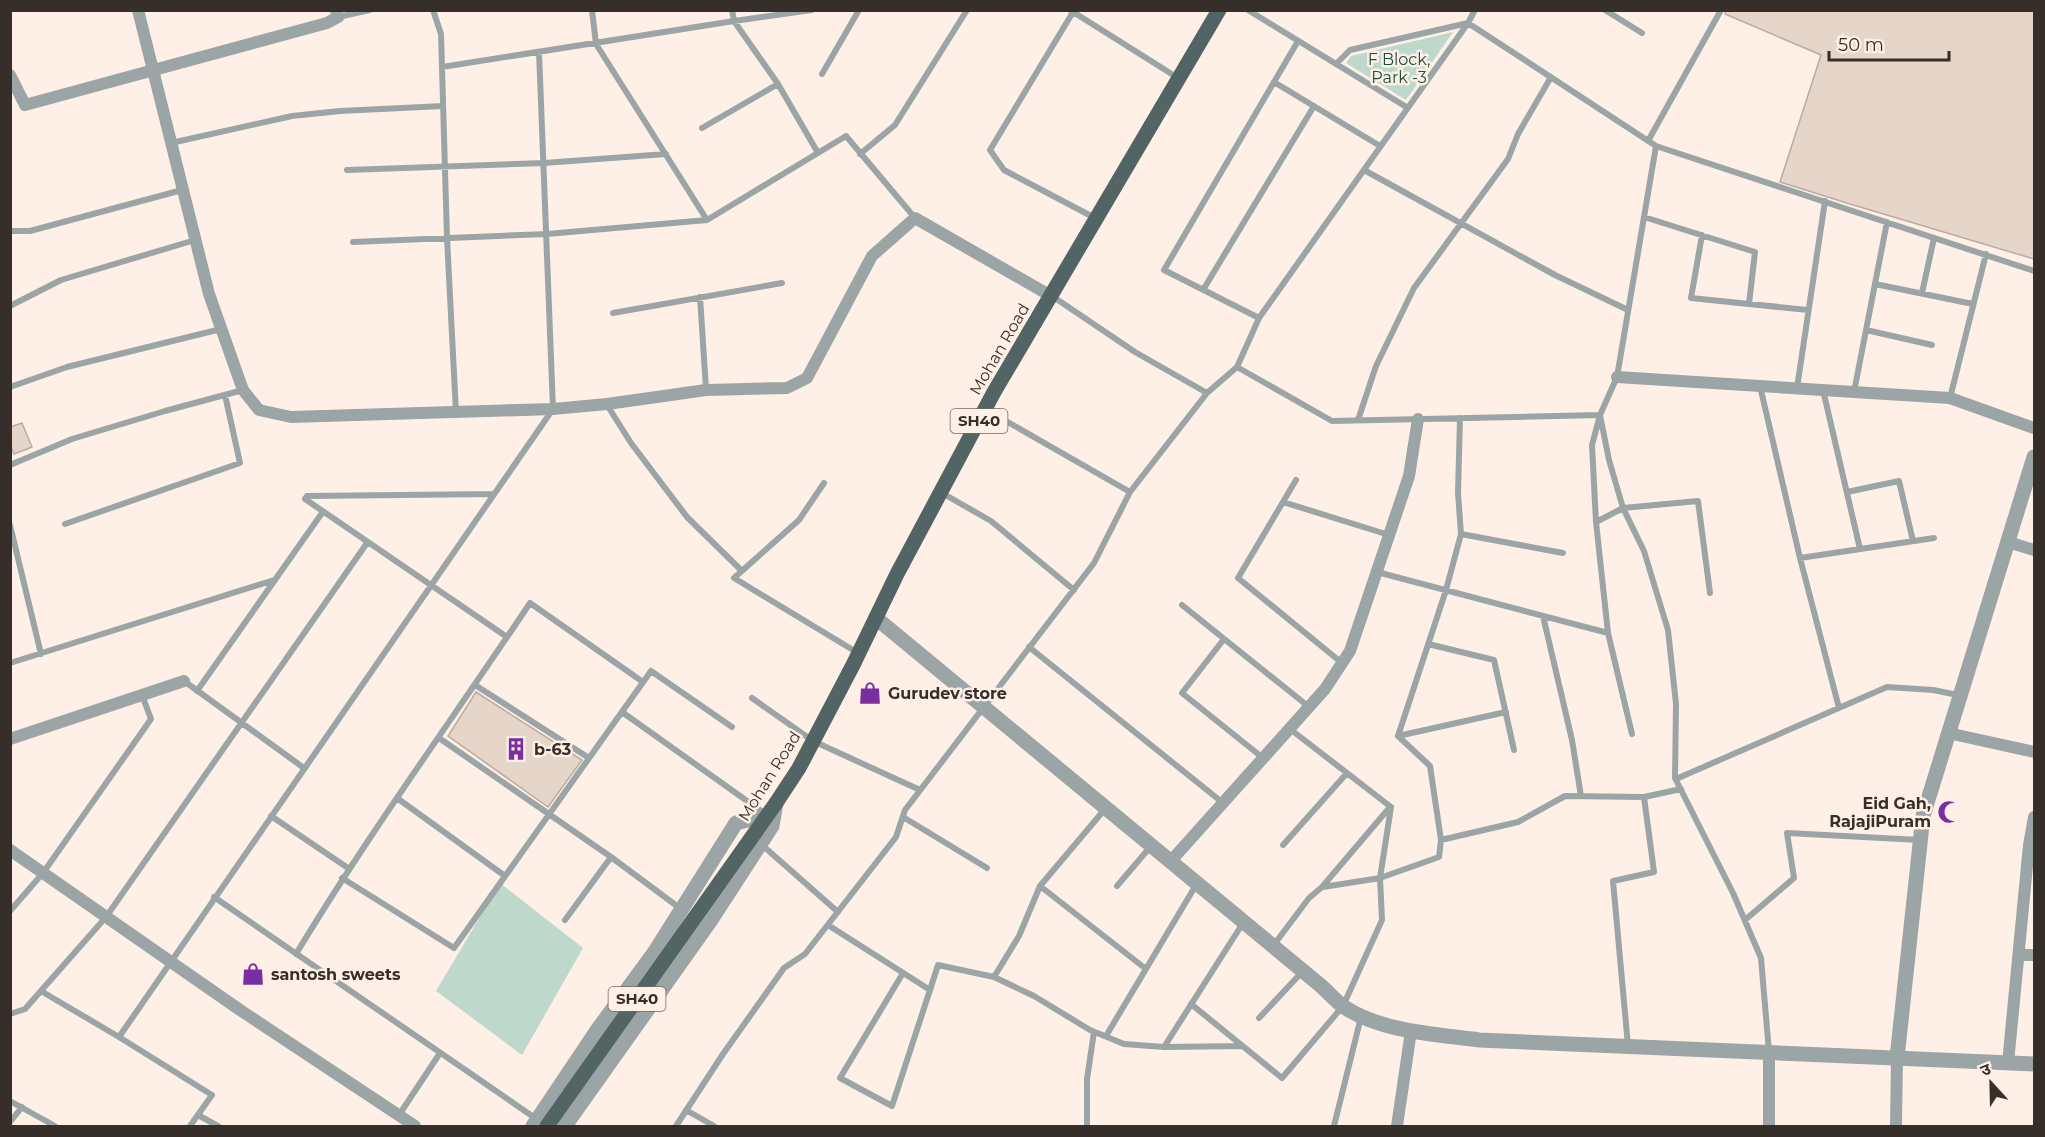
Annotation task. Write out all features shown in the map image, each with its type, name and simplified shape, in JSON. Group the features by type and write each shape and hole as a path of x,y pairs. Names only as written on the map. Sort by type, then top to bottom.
{"main road":[{"name":"Mohan Road","path":"756,840 772,809 799,768 985,409 1218,10"},
{"name":"SH40","path":"540,1124 726,872 756,840"}],"street":[{"path":"138,10 209,294 243,390 259,410 291,417 553,409 706,390 787,388 807,378 872,256 915,218 1051,296"},
{"path":"10,75 25,105 327,23 337,14"},
{"path":"1617,377 1950,398 2034,428"},
{"path":"1170,862 1325,689 1350,651 1408,476 1418,419"},
{"path":"1896,1126 1897,1058 1923,816 2034,457"},
{"path":"2008,542 2034,550"},
{"path":"876,618 1343,1006 1361,1016 1411,1031 1479,1040 2034,1064"},
{"path":"10,738 184,681"},
{"path":"1948,733 2034,752"},
{"path":"540,1124 598,1029 654,953 736,823 772,809"},
{"path":"2008,1063 2029,845 2034,817"},
{"path":"565,1126 711,920 756,840"},
{"path":"10,850 415,1126"},
{"path":"2019,954 2034,954"},
{"path":"1397,1126 1411,1031"},
{"path":"1769,1052 1769,1126"}],"lane":[{"path":"337,14 370,10"},
{"path":"433,10 441,34 447,238 456,412"},
{"path":"592,10 596,44 707,220"},
{"path":"732,10 734,21 778,84 818,153"},
{"path":"442,67 812,10"},
{"path":"822,75 860,10"},
{"path":"860,154 895,125 967,10"},
{"path":"1248,10 1408,108"},
{"path":"676,1126 723,1054 784,968 805,954 896,837 905,810 1094,563 1130,492 1207,393 1237,367 1259,318 1475,10"},
{"path":"1605,10 1642,33"},
{"path":"1648,141 1721,10"},
{"path":"1096,219 1004,170 990,150 1071,11 1179,78"},
{"path":"1336,64 1350,50 1468,23 1656,146 2034,271"},
{"path":"1259,318 1164,270 1299,41"},
{"path":"119,1037 553,409 539,52"},
{"path":"1358,420 1376,366 1414,288 1508,159 1518,134 1551,77"},
{"path":"1274,82 1380,146"},
{"path":"702,128 778,84"},
{"path":"171,143 292,116 443,105"},
{"path":"1203,290 1314,106"},
{"path":"353,242 547,234 707,220 846,136 915,218"},
{"path":"1632,734 1608,633 1596,522 1592,445 1600,415 1617,377 1656,146"},
{"path":"347,170 544,163 666,154"},
{"path":"1364,170 1555,275 1628,310"},
{"path":"10,231 30,231 183,190"},
{"path":"1797,388 1825,201"},
{"path":"1644,217 1755,252 1749,304"},
{"path":"1854,392 1887,222"},
{"path":"1702,235 1691,298 1808,310"},
{"path":"1922,293 1935,238"},
{"path":"10,306 61,280 196,240"},
{"path":"1950,398 1986,254"},
{"path":"613,313 782,283"},
{"path":"1875,284 1974,304"},
{"path":"1051,296 1135,352 1207,393"},
{"path":"700,297 706,390"},
{"path":"10,387 67,367 221,329"},
{"path":"1866,330 1932,345"},
{"path":"1237,367 1332,421 1600,415"},
{"path":"1760,386 1800,558 1839,708"},
{"path":"10,465 72,439 243,390"},
{"path":"1823,390 1860,549"},
{"path":"65,524 240,462 225,395"},
{"path":"606,404 631,443 687,517 742,571"},
{"path":"985,409 1130,492"},
{"path":"1600,415 1609,460 1623,508 1644,551 1668,630 1676,704 1676,779 1761,958 1769,1052"},
{"path":"1398,736 1446,590 1461,534 1458,493 1460,418"},
{"path":"1296,480 1238,578 1342,663"},
{"path":"1847,492 1899,481 1913,541"},
{"path":"824,483 799,520 734,578 859,654"},
{"path":"940,492 991,521 1074,590"},
{"path":"494,495 307,496 304,500 507,637"},
{"path":"1596,522 1623,508 1698,501 1710,593"},
{"path":"1283,502 1389,535"},
{"path":"197,691 322,513"},
{"path":"10,525 41,654"},
{"path":"1461,534 1563,553"},
{"path":"1800,558 1934,538"},
{"path":"10,1014 25,1009 106,917 367,543"},
{"path":"1377,572 1608,633"},
{"path":"10,663 274,580"},
{"path":"296,954 348,868 440,738 530,603 643,682"},
{"path":"1182,605 1309,707"},
{"path":"1543,616 1572,740 1581,796"},
{"path":"1224,639 1182,693 1264,758"},
{"path":"1428,644 1494,660 1514,750"},
{"path":"1029,647 1223,803"},
{"path":"342,878 454,948 651,671 732,727"},
{"path":"184,681 304,768"},
{"path":"475,685 589,758"},
{"path":"1676,779 1887,687 1933,690 1960,696"},
{"path":"10,911 43,873 151,718 142,695"},
{"path":"752,698 813,741 920,790"},
{"path":"622,712 772,809"},
{"path":"1398,736 1506,712"},
{"path":"1290,729 1390,807"},
{"path":"1322,887 1380,878 1439,857 1442,840 1430,766 1398,736"},
{"path":"440,738 611,857 681,910"},
{"path":"1283,845 1347,773"},
{"path":"1442,840 1518,822 1565,796 1644,797 1681,789"},
{"path":"1628,1046 1613,881 1654,872 1644,797"},
{"path":"397,798 506,876"},
{"path":"1191,1004 1282,1078 1343,1006 1382,920 1380,878 1390,807"},
{"path":"1273,946 1309,898 1322,887 1390,807"},
{"path":"994,977 1019,936 1040,886 1106,808"},
{"path":"271,816 348,868"},
{"path":"903,817 987,868"},
{"path":"1744,920 1794,878 1787,833 1920,840"},
{"path":"756,840 838,912"},
{"path":"1117,886 1151,846"},
{"path":"565,920 611,857"},
{"path":"1106,1036 1197,884"},
{"path":"1040,886 1146,969"},
{"path":"214,897 540,1124"},
{"path":"1164,1047 1244,922"},
{"path":"828,925 930,990"},
{"path":"903,973 840,1078 892,1106 938,965 994,977 1034,996 1094,1032 1124,1044 1164,1047 1242,1046"},
{"path":"1259,1018 1303,971"},
{"path":"41,991 212,1095 190,1126"},
{"path":"1334,1126 1361,1016"},
{"path":"1087,1126 1087,1079 1094,1032"},
{"path":"399,1116 440,1053"},
{"path":"10,1101 55,1126"},
{"path":"10,1122 22,1107"},
{"path":"686,1110 714,1126"},
{"path":"198,1115 218,1126"}],"green space":[{"name":"F Block, Park -3","path":"1453,32 1406,100 1346,63 1351,56"},
{"path":"500,883 583,948 522,1055 436,991"}],"building":[{"path":"1726,10 2034,10 2034,259 1780,182 1821,55 1725,14"},
{"path":"22,423 32,447 14,454 10,445 10,427"},
{"name":"b-63","path":"476,692 582,760 548,807 448,736"}],"place":[{"name":"Gurudev store","path":"870,693"},
{"name":"b-63","path":"516,749"},
{"name":"Eid Gah, RajajiPuram","path":"1949,812"},
{"name":"santosh sweets","path":"253,974"}]}
